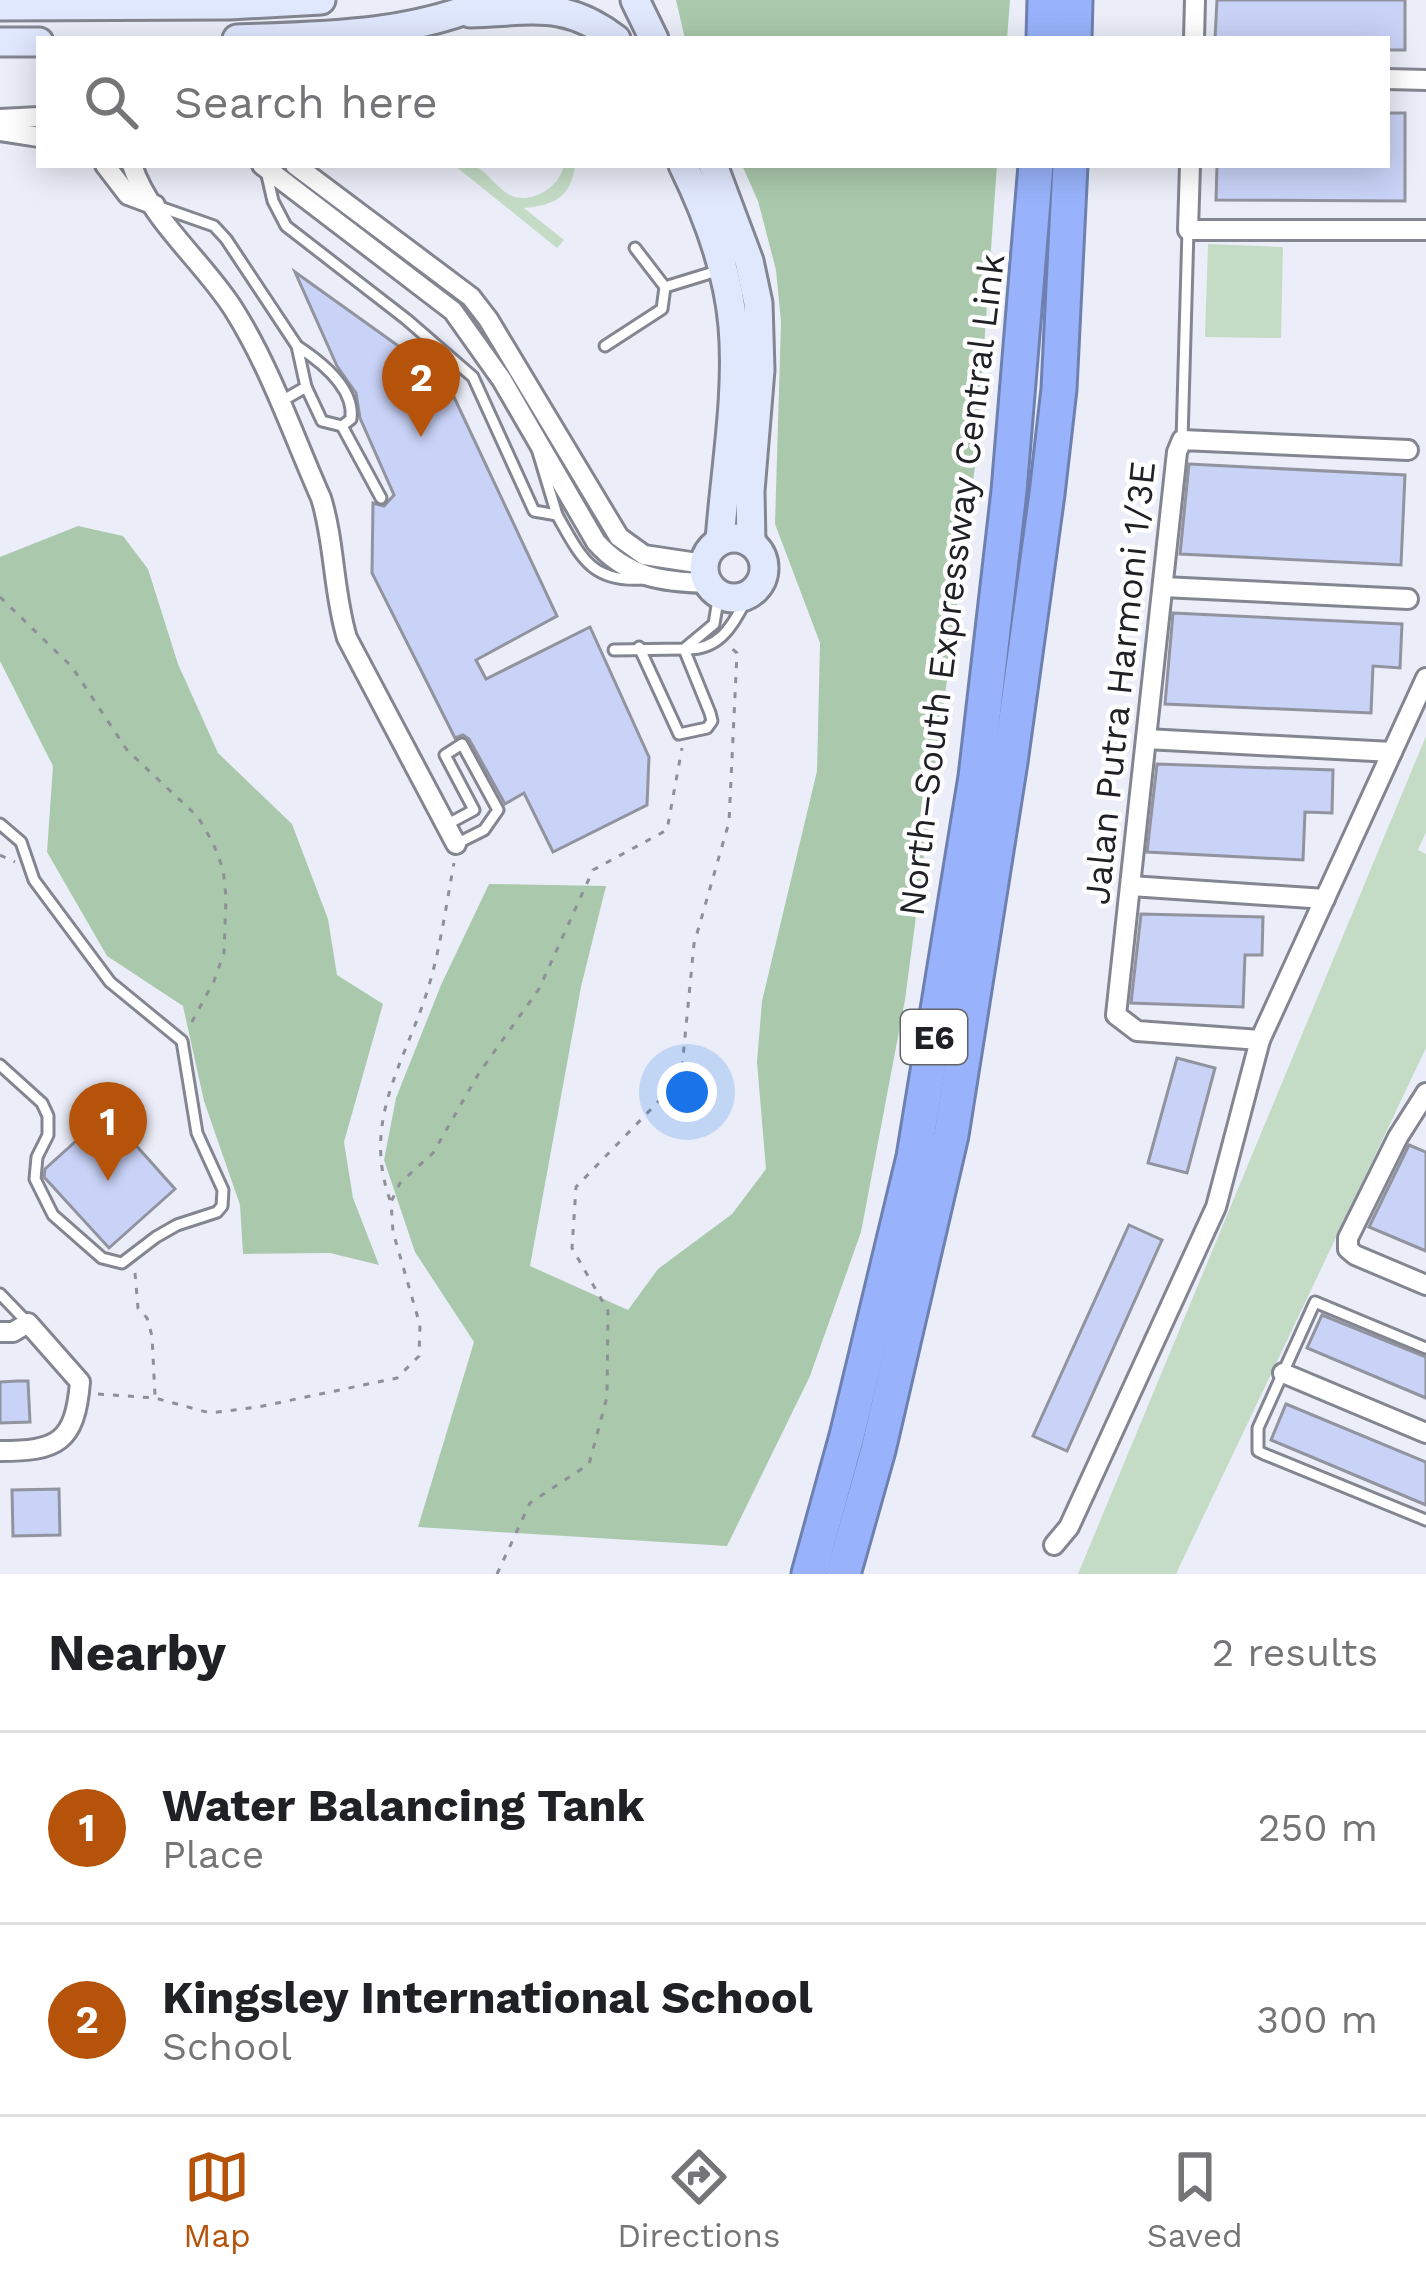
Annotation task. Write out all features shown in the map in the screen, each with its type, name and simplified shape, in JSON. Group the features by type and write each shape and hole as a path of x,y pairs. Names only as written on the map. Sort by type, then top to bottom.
{"highway":[{"path":"1044,36 1045,0"},
{"path":"1074,36 1075,0"},
{"name":"North–South Expressway Central Link","path":"809,1574 914,1157 976,777 1009,491 1036,168"},
{"name":"North–South Expressway Central Link","path":"843,1574 878,1450 951,1135 1047,494 1059,389 1070,168"}],"main road":[{"path":"287,0 302,1"},
{"path":"0,6 321,0"},
{"path":"460,14 491,0"},
{"path":"603,0 618,36"},
{"path":"635,0 653,36"},
{"path":"653,0 655,36"},
{"path":"286,36 384,30 460,14 516,12 558,4 578,10 615,36"},
{"path":"0,42 36,42"},
{"path":"684,168 724,269 734,343 711,570 726,598 757,589 764,570 751,544 736,538 711,570"},
{"path":"714,168 749,261 758,303 760,370 750,491 751,544"}],"street":[{"path":"1193,36 1195,0"},
{"path":"1390,80 1426,80"},
{"path":"0,118 36,117"},
{"path":"0,131 36,137"},
{"path":"107,168 128,195 154,205"},
{"path":"134,168 154,205 210,273 257,348 327,517 336,604 347,638 456,844"},
{"path":"266,168 453,311 483,349 596,542 611,559 650,579 711,570"},
{"path":"299,168 471,297 619,537 644,555 711,570"},
{"path":"1190,168 1188,230 1426,230"},
{"name":"Jalan Putra Harmoni 1/3E","path":"1260,1040 1137,1031 1117,1015 1177,452 1182,440 1408,450"},
{"path":"1163,587 1408,599"},
{"path":"1054,1545 1070,1527 1216,1207 1260,1040 1426,678"},
{"path":"1146,739 1392,752"},
{"path":"1130,886 1325,898"},
{"path":"1426,1093 1419,1119 1348,1238 1348,1249 1355,1255 1426,1285"},
{"path":"0,1332 14,1332 28,1323 80,1382 74,1418 62,1439 39,1450 0,1450"},
{"path":"1283,1373 1426,1433"}],"lane":[{"path":"264,168 286,226 472,376 534,511 557,515"},
{"path":"154,205 214,226 297,346 306,387 322,421 342,426 381,498"},
{"path":"1182,440 1188,230"},
{"path":"605,346 662,309 665,286 635,248"},
{"path":"665,286 724,269"},
{"path":"297,346 322,362 349,399 351,418 342,426"},
{"path":"280,402 306,387"},
{"path":"536,442 557,515 593,569 620,581 650,579"},
{"path":"684,649 714,624 717,606 711,570"},
{"path":"614,650 695,650 721,639 748,595"},
{"path":"638,647 675,729 685,735 707,728 712,721 684,649"},
{"path":"456,844 484,830 498,810 459,744 445,755 484,830"},
{"path":"446,825 474,810"},
{"path":"0,824 22,842 34,880 110,982 182,1041 197,1133 223,1190 222,1206 156,1237 129,1261 112,1263 102,1258 53,1215 35,1179 37,1157 48,1135 48,1116 42,1103 0,1065"},
{"path":"0,1294 28,1323"},
{"path":"1426,1348 1316,1302 1258,1428 1258,1450 1426,1520"}],"path":[{"path":"0,597 72,667 127,750 197,817 213,843 223,869 226,897 224,953 182,1041"},
{"path":"497,1574 530,1503 589,1464 607,1397 608,1311 572,1248 576,1187 682,1078 694,944 729,822 737,653 721,639"},
{"path":"391,1202 400,1183 433,1153 479,1073 539,989 593,870 668,830 685,735"},
{"path":"80,1382 92,1393 154,1398 210,1413 397,1378 419,1356 420,1325 379,1168 380,1130 389,1086 428,989 456,844"},
{"path":"129,1261 137,1277 138,1308 152,1336 154,1398"}],"green space":[{"path":"676,0 1010,0 1007,36 684,36"},
{"path":"458,168 477,168 520,198 545,191 563,168 574,168 570,185 559,198 524,208 564,240 557,248"},
{"path":"743,168 997,168 976,459 905,1000 861,1232 810,1376 727,1546 418,1527 474,1342 415,1252 384,1160 396,1098 441,985 489,884 606,886 581,987 530,1266 628,1310 658,1269 732,1214 766,1169 757,1062 762,1001 817,771 820,643 775,524 781,322 776,270 758,201"},
{"path":"1208,244 1283,247 1281,338 1205,337"},
{"path":"78,526 123,536 148,569 178,664 218,753 292,824 328,919 337,975 383,1004 344,1142 353,1198 379,1265 330,1253 243,1254 240,1205 204,1101 183,1006 107,956 47,852 53,766 0,661 0,557"},
{"path":"1426,736 1426,832 1418,850 1426,854 1426,1048 1176,1574 1078,1574"}],"building":[{"path":"1217,0 1405,0 1405,50 1390,50 1390,36 1215,36"},
{"path":"1390,113 1405,113 1405,201 1216,200 1217,168 1390,168"},
{"path":"295,272 446,380 557,616 476,660 486,679 590,627 649,757 647,805 553,852 524,793 505,804 469,739 455,738 372,573 373,503 384,506 394,495 360,418 356,393 337,366"},
{"path":"1189,464 1405,475 1401,565 1180,554"},
{"path":"1173,613 1402,624 1400,668 1373,666 1371,713 1165,704"},
{"path":"1157,764 1333,770 1332,813 1305,812 1303,860 1147,852"},
{"path":"1141,914 1263,917 1262,955 1245,955 1243,1007 1131,1003"},
{"path":"1177,1058 1215,1068 1187,1173 1148,1163"},
{"path":"107,1113 175,1189 109,1248 44,1177 45,1169"},
{"path":"1409,1145 1426,1152 1426,1251 1369,1227"},
{"path":"1129,1225 1162,1240 1067,1451 1033,1436"},
{"path":"1322,1315 1426,1357 1426,1398 1307,1348"},
{"path":"28,1381 30,1422 0,1423 0,1382"},
{"path":"1286,1404 1426,1462 1426,1505 1271,1440"},
{"path":"59,1489 60,1535 13,1536 12,1490"}],"place":[{"name":"Kingsley International School","path":"421,437"},
{"name":"Water Balancing Tank","path":"108,1181"}]}
